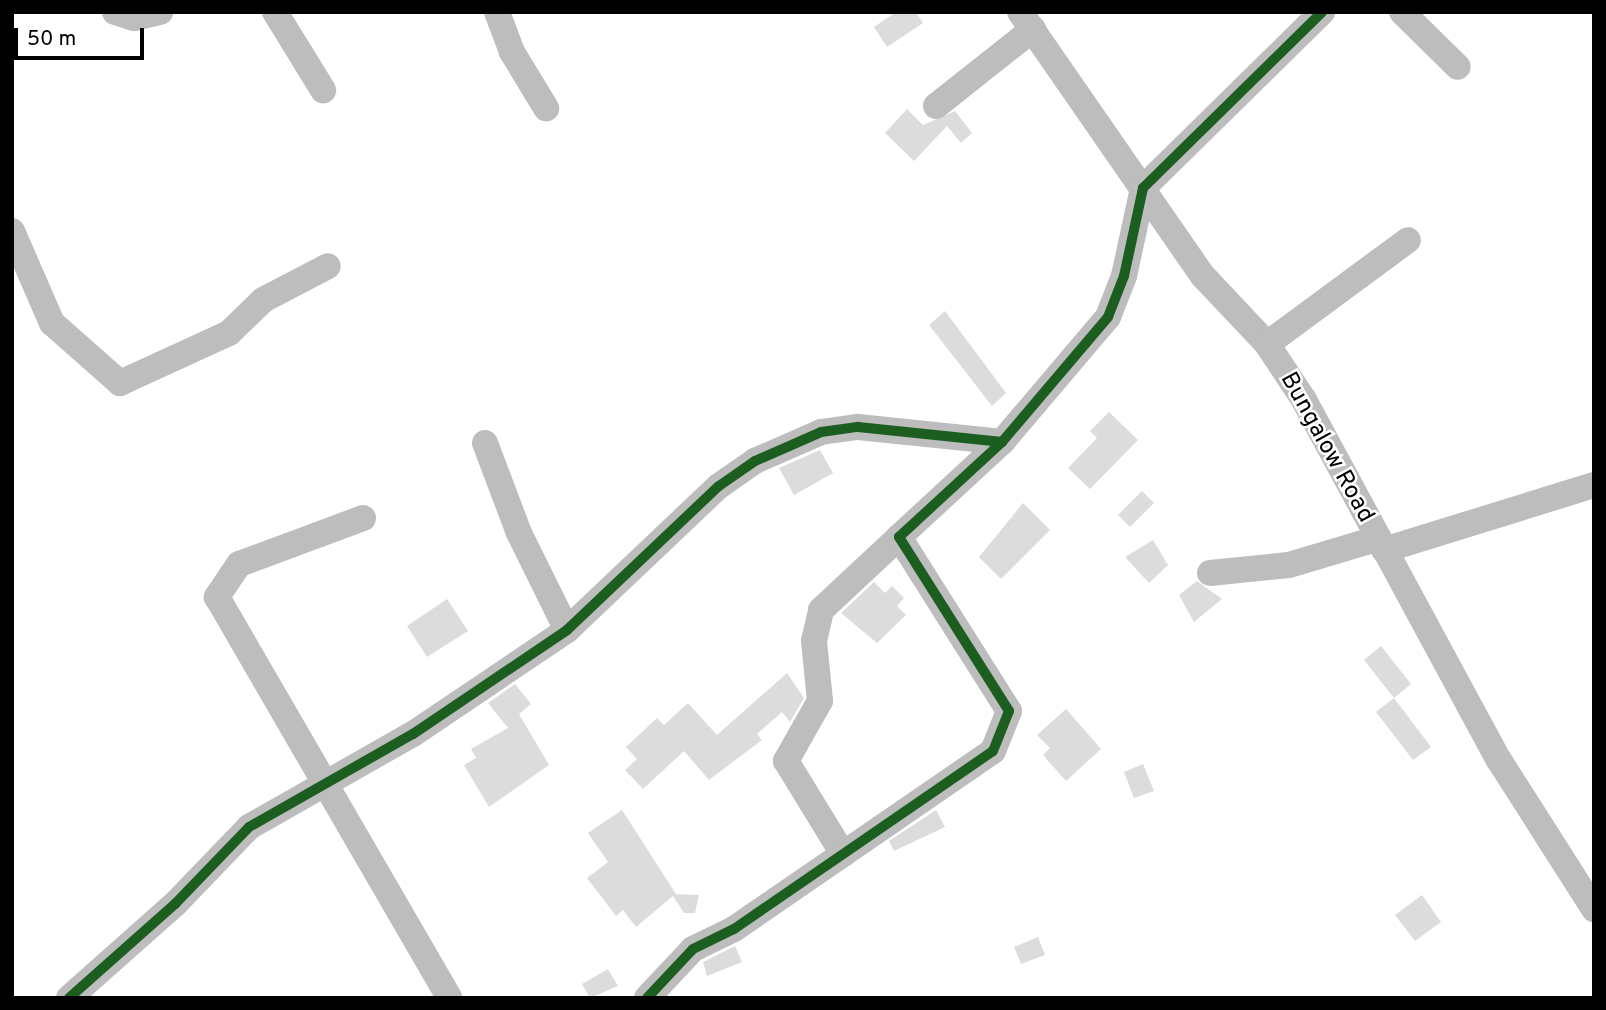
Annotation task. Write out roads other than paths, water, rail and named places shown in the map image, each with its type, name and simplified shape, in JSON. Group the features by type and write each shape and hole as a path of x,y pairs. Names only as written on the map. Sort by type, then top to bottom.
{"street":[{"path":"115,12 134,18 160,12"},
{"path":"275,12 323,90"},
{"path":"497,12 512,52 546,108"},
{"path":"843,854 786,761 820,701 814,641 821,610 1002,442 1108,317 1124,276 1143,188 1322,12"},
{"path":"1402,12 1458,67"},
{"path":"936,106 1028,18"},
{"name":"Bungalow Road","path":"1028,18 1143,188 1237,319 1267,344 1304,400 1380,545 1499,760 1594,909"},
{"path":"12,231 52,323 120,383 229,333 263,300 328,266"},
{"path":"1267,344 1408,240"},
{"path":"69,998 176,904 249,827 323,780 413,734 567,630 719,486 804,439 858,428 1002,442"},
{"path":"485,443 519,533 567,630"},
{"path":"1210,573 1289,565 1380,545 1594,485"},
{"path":"363,518 239,564 217,597 449,998"},
{"path":"647,998 693,949 734,929 993,751 1009,711 899,537"}]}
